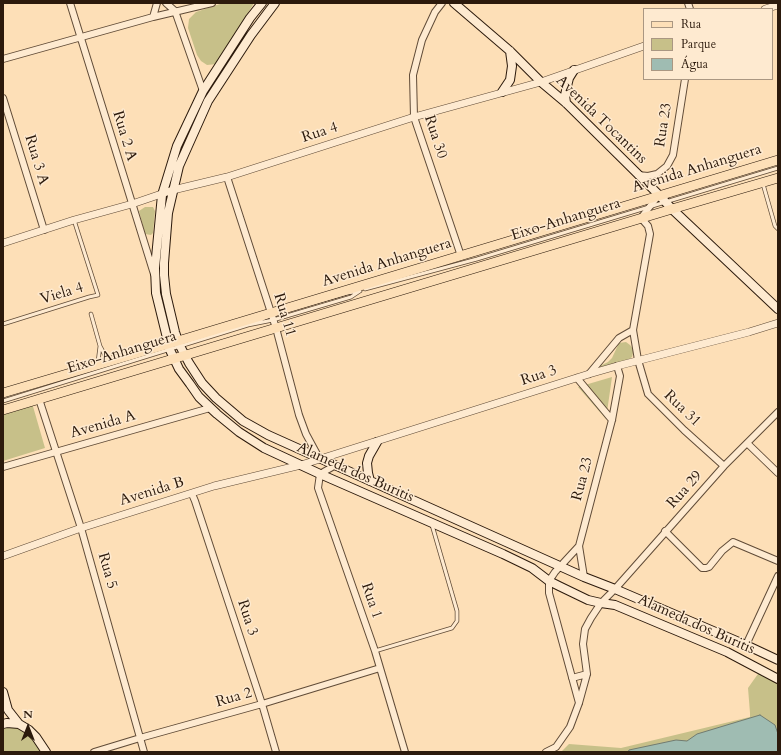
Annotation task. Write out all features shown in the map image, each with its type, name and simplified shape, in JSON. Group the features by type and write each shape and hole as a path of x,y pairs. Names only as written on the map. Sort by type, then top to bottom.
{"main road":[{"name":"Alameda dos Buritis","path":"262,3 250,18 203,92 177,146 162,195 155,259 157,298 169,347 174,359 199,397 239,432 264,448 526,565 549,581 588,600 615,605 727,652 778,678"},
{"name":"Alameda dos Buritis","path":"275,3 208,101 179,166 168,213 164,275 166,294 179,344 202,383 225,407 243,421 268,436 584,577 746,645 778,660"},
{"name":"Avenida Tocantins","path":"454,3 510,51 541,82 566,103 665,202 778,309"},
{"path":"502,92 510,80 512,66 510,51"},
{"path":"566,103 566,86 574,70"},
{"name":"Avenida Anhanguera","path":"3,393 98,365 641,218 665,202 778,160"},
{"name":"Avenida Anhanguera","path":"3,410 185,356 272,319 461,256 665,202 778,178"},
{"path":"370,481 367,463 376,442"},
{"path":"3,692 8,710 19,724 29,730 36,737 46,752"},
{"path":"3,724 19,724"}],"street":[{"name":"Rua 2 A","path":"70,3 155,277"},
{"path":"152,17 157,3"},
{"path":"166,3 175,11 203,92"},
{"path":"3,59 152,17 212,3"},
{"name":"Rua 30","path":"442,3 435,12 422,40 414,75 414,117 461,256"},
{"path":"768,8 778,5"},
{"name":"Rua 4","path":"3,243 74,220 162,195 173,190 226,177 414,117 541,82 643,46"},
{"name":"Rua 23","path":"638,175 648,176 657,174 667,166 673,155 685,80"},
{"name":"Rua 3 A","path":"3,98 44,230"},
{"name":"Rua 11","path":"226,177 272,319 299,415 306,434 320,460"},
{"path":"638,360 633,330 650,234 648,226 641,218 650,206 665,202"},
{"name":"Rua 3","path":"311,463 589,374 778,323"},
{"path":"589,374 619,338 633,330"},
{"name":"Rua 31","path":"638,360 648,394 684,430 724,466"},
{"name":"Rua 23","path":"584,577 579,546 612,420 620,376 617,366"},
{"path":"577,378 612,420"},
{"name":"Rua 5","path":"39,399 81,528 144,752"},
{"name":"Avenida A","path":"3,467 210,408"},
{"name":"Rua 29","path":"615,590 665,531 724,466 778,412"},
{"path":"747,443 778,473"},
{"name":"Avenida B","path":"3,556 81,528 214,486 311,463"},
{"path":"320,474 334,466"},
{"name":"Rua 1","path":"320,474 318,488 375,651 405,752"},
{"name":"Rua 3","path":"192,494 262,704 276,752"},
{"path":"665,531 702,568 709,567 722,551 733,542 778,561"},
{"name":"Rua 23","path":"561,566 579,546"},
{"path":"561,566 549,581 550,593 579,703"},
{"path":"746,645 778,576"},
{"path":"546,752 556,747 570,727 579,703 587,674 583,644 585,629 601,603 615,590"},
{"name":"Rua 2","path":"94,752 262,704 380,668"},
{"path":"572,678 587,674"}],"lane":[{"name":"Eixo-Anhanguera","path":"248,325 272,319 346,293 360,291 477,259 778,168"},
{"path":"763,182 775,226 778,229"},
{"name":"Viela 4","path":"3,324 98,295 74,220"},
{"name":"Eixo-Anhanguera","path":"179,344 351,297 360,291"},
{"path":"91,314 100,346 109,362"},
{"path":"98,365 100,346"},
{"name":"Eixo-Anhanguera","path":"3,401 169,347"},
{"path":"375,651 452,628 457,621 457,611 432,523"}],"green space":[{"path":"223,3 254,3 217,64 207,65 201,61 197,55 188,28 189,19 196,12"},
{"path":"145,207 153,207 155,211 153,233 151,235 145,234 139,211"},
{"path":"626,342 633,349 632,357 628,360 598,368 612,358 619,343"},
{"path":"612,377 606,419 578,387"},
{"path":"32,403 45,448 3,461 3,412"},
{"path":"760,671 778,683 778,752 561,752 569,744 621,748 750,717 748,688"},
{"path":"18,727 29,735 41,752 3,752 3,729"}],"water":[{"path":"760,715 775,725 778,734 778,752 628,752 629,750 676,740 687,741 697,734"}]}
